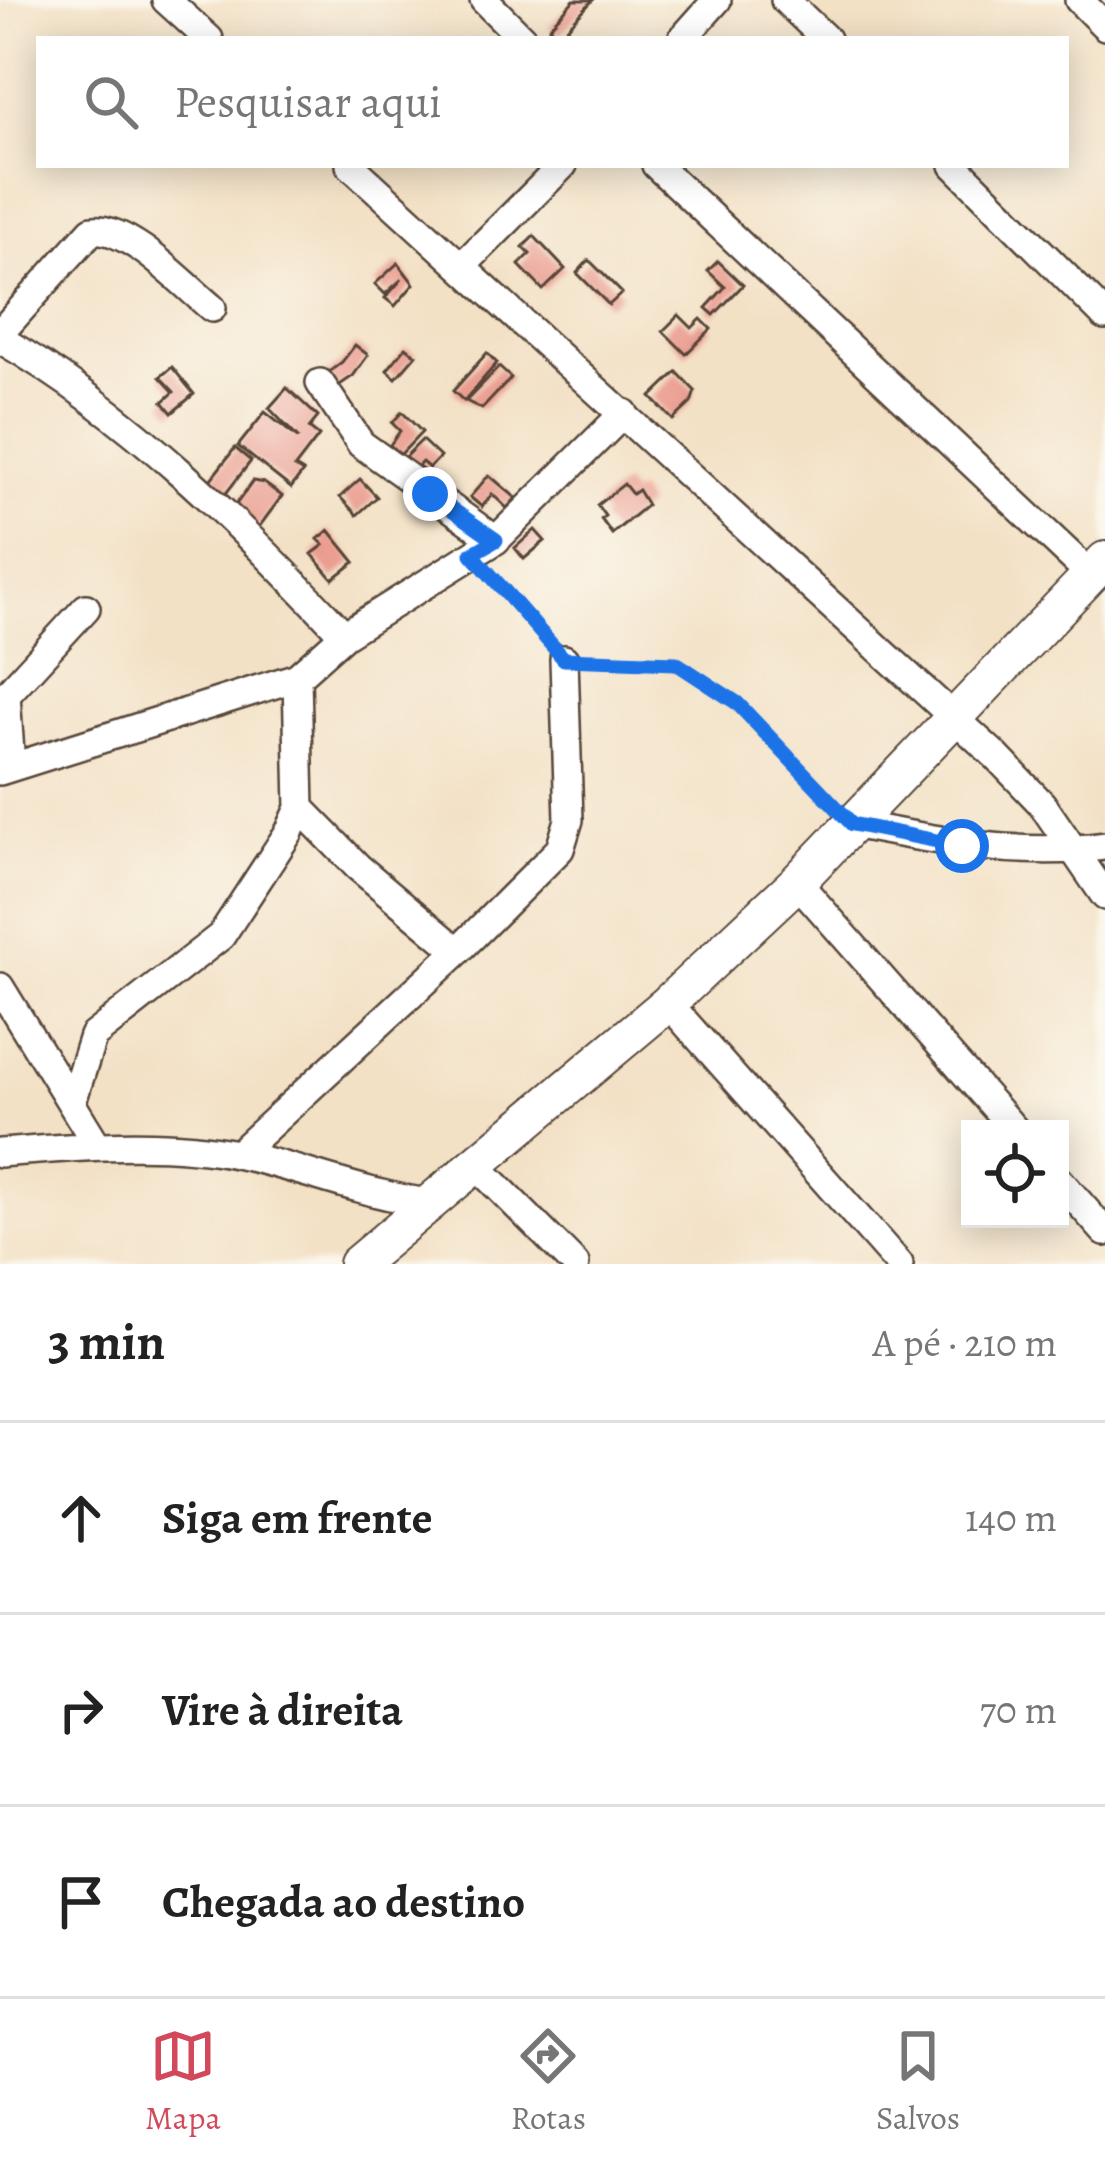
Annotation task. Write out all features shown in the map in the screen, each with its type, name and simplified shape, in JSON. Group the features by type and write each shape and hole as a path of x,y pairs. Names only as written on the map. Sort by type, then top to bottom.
{"street":[{"path":"166,0 206,36"},
{"path":"484,0 521,36"},
{"path":"685,36 717,0"},
{"path":"785,0 823,36"},
{"path":"1078,0 1105,26"},
{"path":"353,168 1091,848 1105,896"},
{"path":"463,265 560,168"},
{"path":"358,1264 668,1003 796,882 1098,567 659,168"},
{"path":"957,168 1105,316"},
{"path":"212,308 125,236 92,230 0,336 49,368 209,498 344,634"},
{"path":"320,383 361,444 484,547"},
{"path":"86,608 6,695 6,769 296,677 344,634 484,547 624,413"},
{"path":"238,1154 458,951 560,849 567,837 564,659"},
{"path":"72,1102 92,1036 221,936 300,808 296,677"},
{"path":"300,808 358,867 458,951"},
{"path":"852,824 962,846 1091,848"},
{"path":"796,882 1006,1120"},
{"path":"0,988 97,1145"},
{"path":"668,1003 899,1264"},
{"path":"0,1154 97,1145 238,1154 397,1199 430,1203"},
{"path":"476,1164 575,1264"},
{"path":"1069,1191 1105,1232"}],"path":[{"path":"484,547 564,659 676,663 737,703 852,824"}],"building":[{"path":"574,0 593,0 559,36 549,27"},
{"path":"534,236 565,269 543,290 519,265 530,254 523,247"},
{"path":"589,260 622,293 609,305 577,273"},
{"path":"718,261 743,285 714,315 706,308 725,287 708,271"},
{"path":"398,263 414,284 395,306 385,298 402,279 385,294 375,284"},
{"path":"679,315 692,328 701,319 711,329 686,354 663,331"},
{"path":"355,345 368,355 353,376 331,391 321,378"},
{"path":"406,347 416,355 396,378 387,370"},
{"path":"487,353 497,363 464,401 453,391"},
{"path":"172,367 194,394 172,413 163,402 174,392 160,377"},
{"path":"499,367 511,378 482,409 466,401"},
{"path":"677,372 695,391 691,403 673,420 651,397"},
{"path":"287,388 318,417 309,428 319,436 295,467 303,472 291,488 238,446 265,412 299,439 269,408"},
{"path":"402,412 422,432 400,455 390,445 400,431 392,423"},
{"path":"422,440 440,457 429,468 422,462 415,469 404,458"},
{"path":"235,448 251,461 220,501 204,488"},
{"path":"489,475 516,498 507,508 492,494 482,507 470,497"},
{"path":"360,479 377,497 357,515 340,497"},
{"path":"253,481 282,496 253,535 234,507"},
{"path":"624,484 632,494 638,490 647,505 612,534 597,505"},
{"path":"329,530 355,562 333,579 312,554 324,545 318,539"},
{"path":"535,530 545,541 524,559 515,548"}],"route":[{"path":"430,494 496,540 472,554 564,659 676,663 737,703 852,824 962,846"}]}
